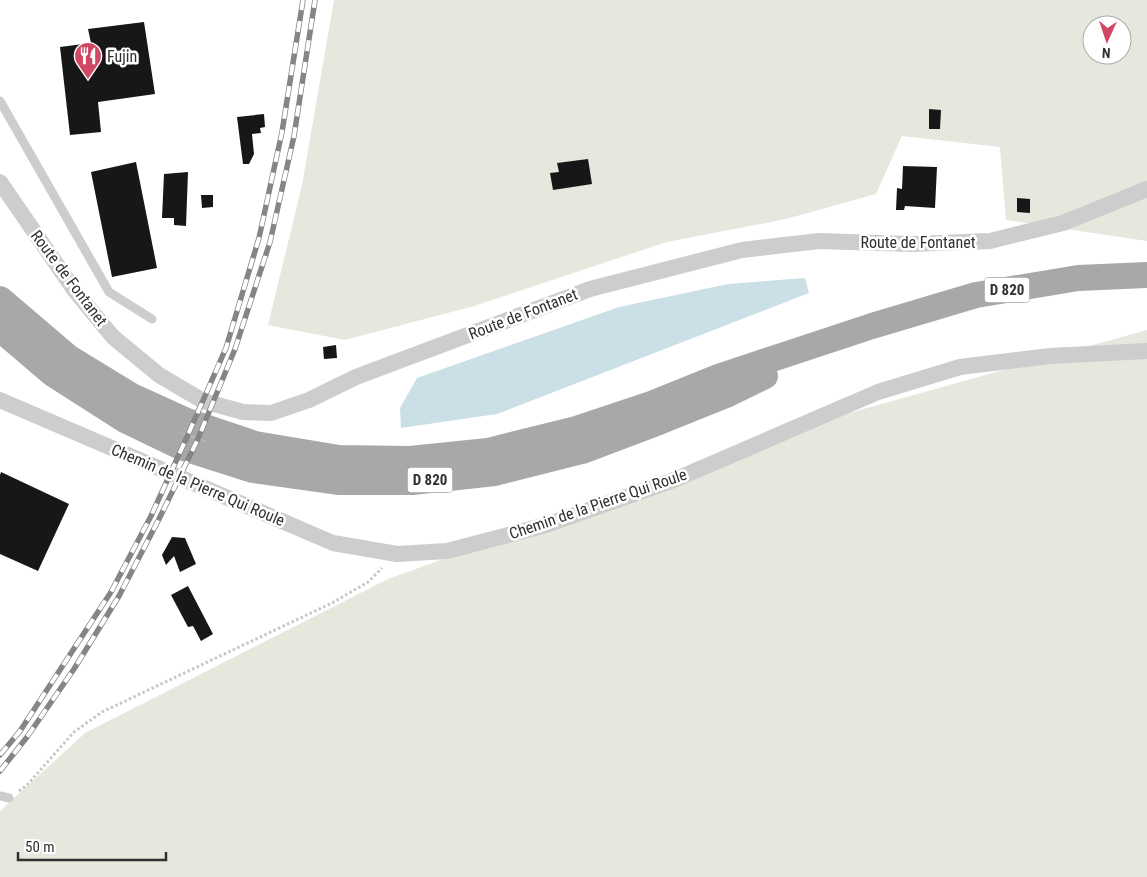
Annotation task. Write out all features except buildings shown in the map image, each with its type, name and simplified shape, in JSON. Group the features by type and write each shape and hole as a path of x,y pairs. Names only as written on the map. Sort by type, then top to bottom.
{"main road":[{"name":"D 820","path":"0,299 68,357 132,396 187,421 255,444 339,458 410,459 488,451 576,429 651,404 718,377 872,326 976,295 1078,278 1147,275"},
{"name":"D 820","path":"0,329 52,374 125,420 181,447 253,470 338,482 412,482 495,473 582,451 726,395 872,326"}],"street":[{"name":"Route de Fontanet","path":"0,182 74,291 113,337 159,375 203,401 244,412 271,413 309,400 356,377 600,286 742,250 819,241 911,244 990,241 1064,223 1147,189"},
{"name":"Chemin de la Pierre Qui Roule","path":"0,400 333,543 397,554 447,551 546,525 674,480 878,392 960,367 1050,356 1147,351"}],"lane":[{"path":"0,101 109,292 152,319"},
{"path":"0,796 9,798"}],"path":[{"path":"9,798 27,785 74,732 102,712 332,603 368,582 397,554"}],"shaded area":[{"path":"334,0 1147,0 1147,241 1006,220 1000,147 902,136 876,194 786,219 667,242 474,306 345,340 268,325 302,185"},
{"path":"805,278 809,293 497,414 401,428 400,408 417,378 619,307 728,284"},
{"path":"1147,330 1147,877 0,877 0,811 85,733 388,579 842,415"}],"railway":[{"path":"0,755 20,731 111,592 151,516 226,348 259,238 282,132 303,0"},
{"path":"0,771 27,737 74,669 119,596 197,441 235,349 270,242 294,136 315,0"}],"place":[{"name":"Fujin","path":"88,80"}]}
